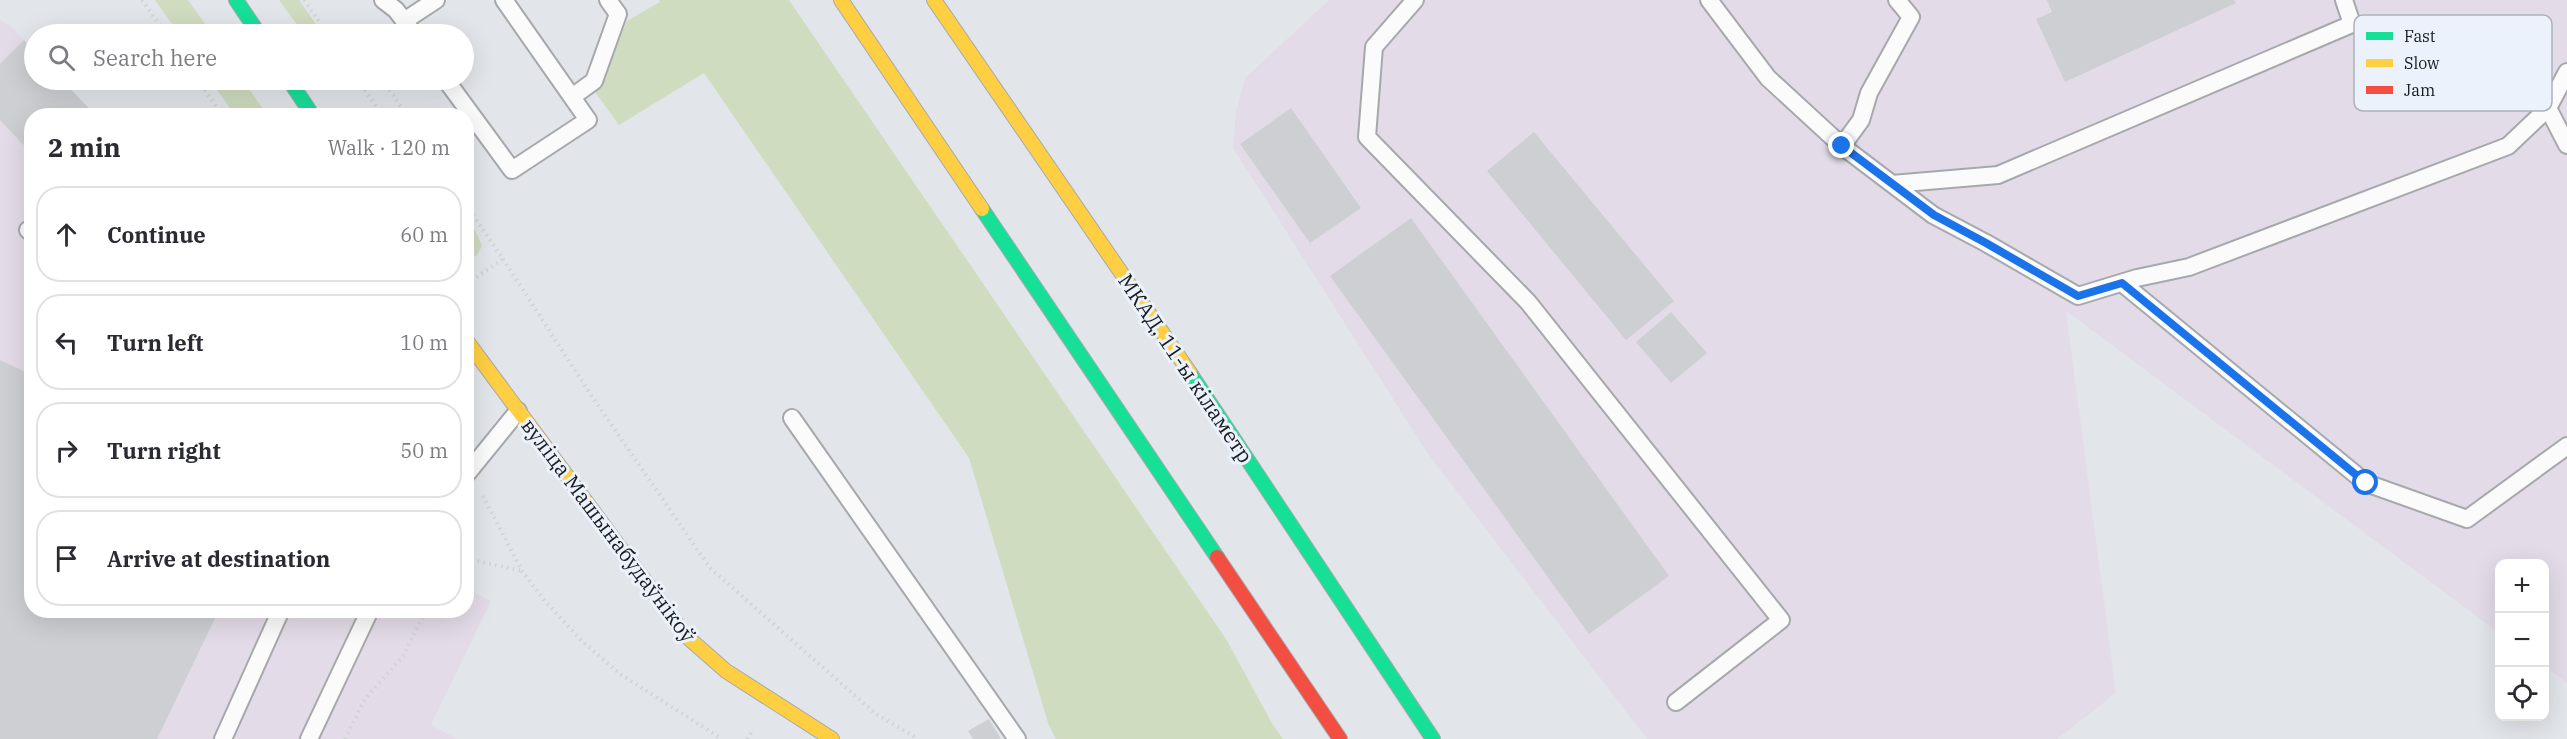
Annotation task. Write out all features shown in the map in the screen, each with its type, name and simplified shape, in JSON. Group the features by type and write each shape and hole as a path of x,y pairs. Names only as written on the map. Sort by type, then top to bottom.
{"main road":[{"path":"236,0 252,24"},
{"path":"841,0 1340,739"},
{"name":"МКАД, 11-ы кіламетр","path":"934,0 1214,409 1433,739"},
{"path":"296,90 308,108"},
{"name":"вуліца Машынабудаўнікоў","path":"474,351 685,635 726,671 832,739"}],"lane":[{"path":"383,0 396,10 406,24"},
{"path":"413,24 436,0"},
{"path":"474,118 512,170 588,120 504,0"},
{"path":"572,97 594,81 618,14 608,0"},
{"path":"1415,0 1374,47 1367,137 1528,302 1781,620 1676,702"},
{"path":"1709,0 1768,78 1842,146 1934,215 2078,296 2189,267 2508,146 2545,111"},
{"path":"1842,146 1861,120 1869,93 1911,17 1897,0"},
{"path":"1892,184 1998,175 2352,24 2344,0"},
{"path":"2552,100 2567,72"},
{"path":"453,90 467,108"},
{"path":"2550,111 2567,146"},
{"path":"2122,283 2366,483 2467,519 2567,446"},
{"path":"474,466 518,411"},
{"path":"792,418 1017,739"},
{"path":"223,739 277,618"},
{"path":"309,739 366,618"}],"path":[{"path":"142,0 159,24"},
{"path":"304,0 321,24"},
{"path":"205,90 217,108"},
{"path":"365,90 377,108"},
{"path":"389,90 401,108"},
{"path":"474,217 593,398 710,568 876,714 918,739"},
{"path":"475,278 503,259"},
{"path":"474,485 522,571 545,601 581,640 620,674 722,739"},
{"path":"474,562 522,571"},
{"path":"345,739 365,699 403,656 422,618"}],"shaded area":[{"path":"1329,0 2567,0 2567,683 2549,670 2549,559 2495,559 2495,630 2066,311 2116,693 2057,739 1647,739 1428,454 1233,148 1236,111 1245,78"},
{"path":"0,20 12,27 24,40 24,90 72,90 89,108 24,108 24,618 474,618 474,592 491,601 431,725 457,739 0,739"}],"green space":[{"path":"155,0 188,0 205,24 172,24"},
{"path":"279,0 299,0 316,24 297,24"},
{"path":"659,0 789,0 1226,639 1283,739 1056,739 1049,726 969,458 704,73 619,125 595,92 627,21 660,2"},
{"path":"217,90 250,90 262,108 230,108"},
{"path":"474,229 482,246 474,257"}],"building":[{"path":"2047,0 2234,0 2236,3 2065,82 2036,19 2052,12"},
{"path":"24,40 24,90 71,90 88,108 24,108 24,146 0,120 0,64"},
{"path":"1291,108 1361,208 1310,243 1240,144"},
{"path":"1534,132 1674,301 1626,340 1487,171"},
{"path":"1411,218 1669,576 1589,634 1330,276"},
{"path":"1671,312 1707,353 1671,383 1636,342"},
{"path":"0,360 24,371 24,618 215,618 157,739 0,739"},
{"path":"989,719 1001,739 973,739 968,731"}],"traffic: fast":[{"path":"236,0 252,24"},
{"path":"296,90 308,108"},
{"path":"982,209 1217,557"},
{"path":"1190,373 1433,739"}],"traffic: slow":[{"path":"841,0 982,209"},
{"path":"934,0 1190,373"},
{"path":"474,351 685,635 726,671 832,739"}],"traffic: jam":[{"path":"1217,557 1340,739"}],"route":[{"path":"1842,146 1934,215 2078,296 2122,283 2366,483"}]}
